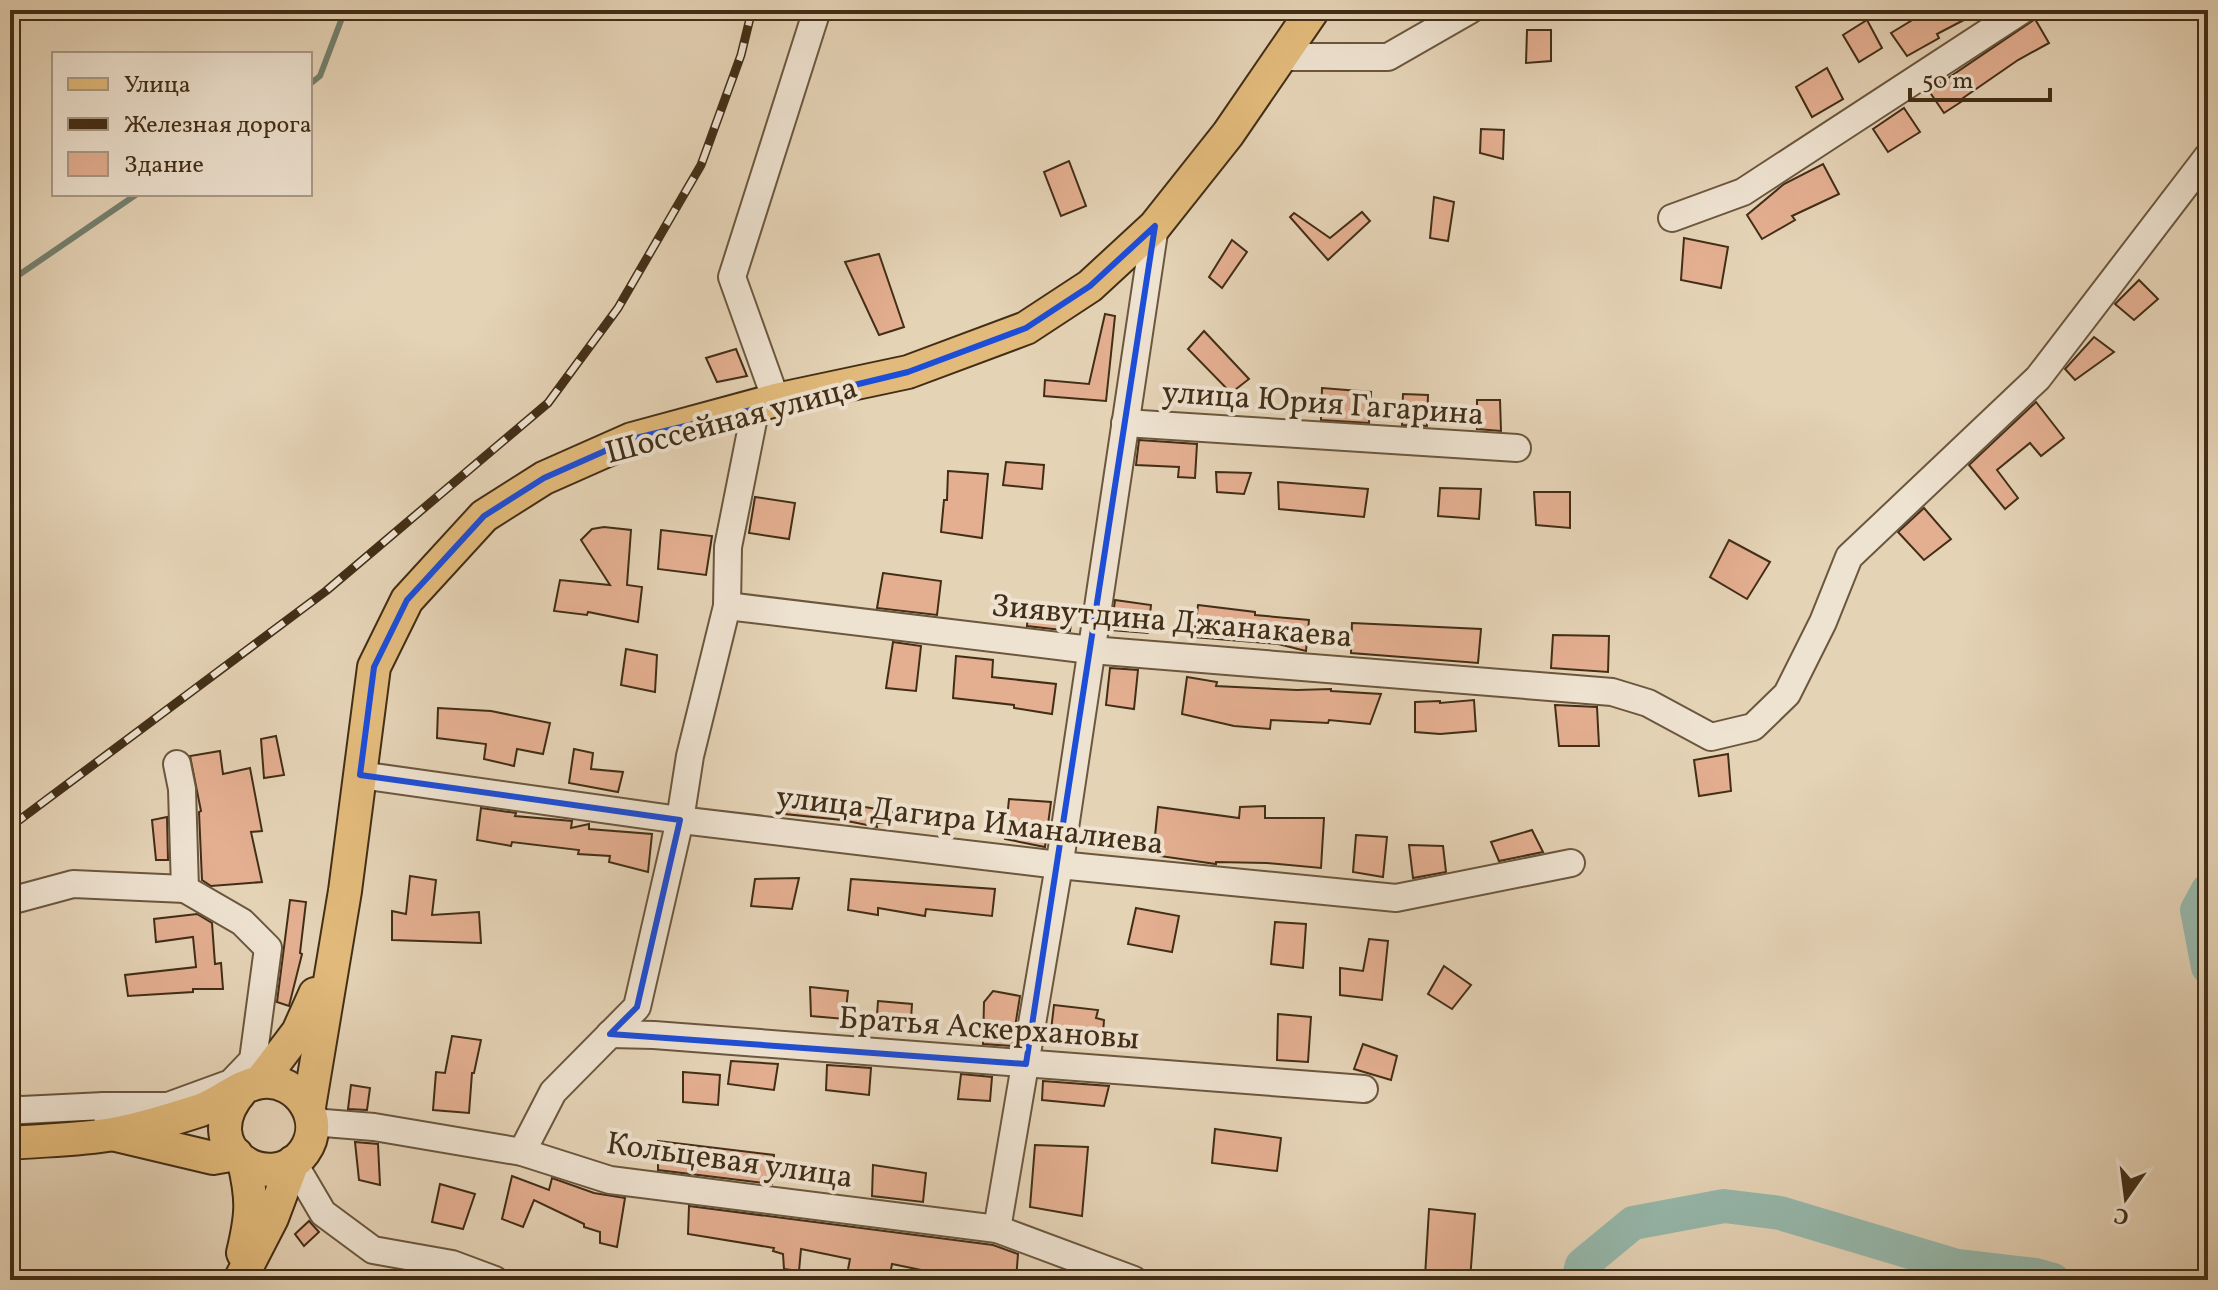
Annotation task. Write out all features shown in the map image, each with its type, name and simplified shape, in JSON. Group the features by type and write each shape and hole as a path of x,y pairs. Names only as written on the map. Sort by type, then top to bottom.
{"main road":[{"name":"Шоссейная улица","path":"334,950 345,891 374,667 407,600 484,516 544,478 632,439 766,403 908,372 1026,328 1090,286 1155,226 1228,134 1313,10"},
{"path":"238,1280 251,1219 252,1197 240,1158 227,1142 224,1123 229,1104 251,1086 298,1032 334,950"},
{"path":"108,1120 213,1158 240,1158 265,1169 279,1168 293,1162 304,1152 311,1138 310,1114 334,950"},
{"path":"10,1143 108,1120 203,1109 251,1086 279,1082 297,1092 310,1114"},
{"path":"238,1280 272,1218 293,1162"}],"street":[{"path":"522,1152 553,1092 637,1007 680,820 690,756 727,606 728,547 766,403 732,277 817,10"},
{"path":"1281,57 1388,57 1470,10"},
{"path":"1672,218 1743,192 2022,10"},
{"name":"Зиявутдина Джанакаева","path":"727,606 1091,650 1612,692 1648,703 1711,737 1753,727 1787,694 1823,622 1849,557 2038,378 2208,156"},
{"path":"997,1229 1059,865 1155,226"},
{"name":"улица Юрия Гагарина","path":"1125,423 1517,448"},
{"path":"177,764 182,789 185,889"},
{"name":"улица Дагира Иманалиева","path":"360,775 680,820 1059,865 1396,898 1571,863"},
{"path":"10,901 73,884 185,889 242,922 268,948 253,1060 231,1083 168,1106 108,1120 10,1108"},
{"name":"Братья Аскерхановы","path":"610,1034 1364,1089"},
{"name":"Кольцевая улица","path":"310,1114 522,1152 610,1180 997,1229 1134,1280"},
{"path":"293,1162 323,1213 373,1250 452,1264 495,1280"}],"highlighted area":[{"path":"1155,226 1026,1064 610,1034 637,1007 680,820 360,775 374,667 407,600 484,516 544,478 632,439 908,372 1026,328 1090,286"}],"building":[{"path":"1929,10 1983,10 1937,34 1939,38 1907,56 1891,33"},
{"path":"2035,19 2049,43 2018,60 1944,113 1929,91"},
{"path":"1867,20 1882,48 1859,62 1843,35"},
{"path":"1527,30 1551,30 1551,61 1526,63"},
{"path":"1827,68 1843,99 1812,117 1796,87"},
{"path":"1904,108 1920,132 1888,152 1873,129"},
{"path":"1481,129 1504,130 1503,159 1480,153"},
{"path":"1069,161 1086,206 1061,216 1044,172"},
{"path":"1823,164 1839,194 1792,216 1795,220 1762,239 1747,215 1784,184"},
{"path":"1434,197 1454,202 1448,241 1430,238"},
{"path":"1362,212 1370,221 1328,260 1290,217 1294,213 1330,238"},
{"path":"1684,238 1728,247 1721,288 1681,280"},
{"path":"1232,240 1247,252 1222,288 1209,277"},
{"path":"879,254 904,327 879,335 845,262"},
{"path":"2139,280 2158,299 2134,320 2115,304"},
{"path":"1105,314 1115,316 1106,401 1044,396 1045,380 1089,384"},
{"path":"1204,331 1249,379 1231,393 1188,349"},
{"path":"2094,337 2114,352 2075,380 2065,369"},
{"path":"736,349 747,376 717,382 706,358"},
{"path":"1322,388 1371,392 1369,423 1321,420"},
{"path":"1403,394 1428,395 1427,426 1402,425"},
{"path":"1477,400 1500,400 1501,431 1477,429"},
{"path":"2036,402 2064,438 2041,456 2030,443 1997,470 2018,498 2005,509 1969,465"},
{"path":"1139,440 1197,444 1195,478 1178,477 1179,467 1136,465"},
{"path":"1006,462 1044,465 1042,489 1003,485"},
{"path":"948,471 988,474 982,538 941,532"},
{"path":"1216,472 1251,473 1244,494 1217,492"},
{"path":"1278,482 1368,489 1364,517 1279,509"},
{"path":"1440,488 1481,489 1479,519 1438,516"},
{"path":"1534,492 1570,492 1570,528 1536,525"},
{"path":"755,497 795,503 789,539 749,533"},
{"path":"1924,508 1951,539 1924,560 1898,532"},
{"path":"592,529 631,530 627,585 642,587 638,622 588,612 587,615 554,611 560,580 610,585 581,540"},
{"path":"661,530 712,536 706,575 658,569"},
{"path":"1729,540 1770,562 1747,599 1710,577"},
{"path":"883,573 941,581 937,615 877,608"},
{"path":"1115,600 1151,605 1148,633 1111,630"},
{"path":"1029,603 1073,610 1070,631 1027,626"},
{"path":"1198,605 1309,620 1306,651 1278,644 1194,637"},
{"path":"1352,623 1481,629 1478,663 1351,653"},
{"path":"1553,635 1609,636 1608,672 1551,668"},
{"path":"893,642 921,646 916,691 886,688"},
{"path":"626,649 657,655 655,692 621,685"},
{"path":"956,656 993,660 992,677 1056,684 1052,714 1014,708 1014,705 953,698"},
{"path":"1110,668 1138,670 1134,709 1106,705"},
{"path":"1187,677 1217,682 1216,686 1331,689 1381,694 1370,724 1271,720 1270,729 1234,726 1182,714"},
{"path":"1474,700 1476,731 1440,734 1415,732 1415,702"},
{"path":"1555,705 1597,707 1599,746 1559,746"},
{"path":"438,708 491,711 550,723 543,754 517,749 514,766 484,759 486,744 437,738"},
{"path":"276,736 284,775 264,778 261,739"},
{"path":"574,749 593,753 591,769 623,772 618,792 569,783"},
{"path":"220,751 223,774 250,768 262,831 251,832 262,882 211,886 202,880 201,811 190,756"},
{"path":"1728,754 1731,791 1699,796 1694,760"},
{"path":"1009,799 1051,802 1045,847 1005,839"},
{"path":"788,800 859,806 912,815 912,821 876,823 877,827 785,814"},
{"path":"1265,806 1265,818 1324,818 1321,868 1267,863 1216,864 1153,855 1158,807 1239,818 1240,807"},
{"path":"481,808 516,813 515,816 572,821 571,828 589,824 589,829 652,834 648,872 609,862 610,856 578,854 579,850 512,842 511,846 477,840"},
{"path":"167,817 168,860 156,860 152,820"},
{"path":"1532,830 1543,852 1499,861 1491,842"},
{"path":"1356,835 1387,837 1383,877 1353,872"},
{"path":"1409,845 1443,846 1446,872 1413,878"},
{"path":"410,876 436,880 432,915 479,912 481,943 392,940 392,911 406,914"},
{"path":"799,878 792,909 751,906 755,879"},
{"path":"851,879 995,889 992,916 926,909 925,916 878,908 878,915 848,910"},
{"path":"290,900 306,902 302,954 289,1006 277,1002"},
{"path":"1136,908 1179,916 1172,952 1128,944"},
{"path":"197,914 212,923 215,964 221,963 223,989 128,996 125,975 196,967 193,937 156,942 154,919"},
{"path":"1275,922 1306,924 1303,968 1271,964"},
{"path":"1369,939 1388,941 1382,1000 1340,995 1340,968 1363,971"},
{"path":"1444,966 1471,985 1452,1009 1428,994"},
{"path":"810,987 848,991 845,1019 811,1016"},
{"path":"993,991 1020,996 1012,1046 983,1044 984,1002"},
{"path":"878,1001 912,1004 910,1033 876,1030"},
{"path":"1054,1005 1098,1010 1096,1018 1104,1020 1102,1046 1050,1039"},
{"path":"1278,1014 1311,1017 1308,1062 1277,1060"},
{"path":"452,1036 481,1040 472,1073 469,1113 433,1110 436,1072 445,1073"},
{"path":"1363,1044 1397,1056 1391,1080 1354,1069"},
{"path":"731,1061 778,1064 774,1090 728,1084"},
{"path":"827,1065 871,1068 869,1095 826,1090"},
{"path":"683,1072 720,1075 718,1105 683,1102"},
{"path":"961,1074 992,1077 990,1101 958,1099"},
{"path":"1043,1081 1109,1086 1104,1106 1042,1100"},
{"path":"351,1085 370,1088 367,1110 348,1109"},
{"path":"1215,1129 1281,1138 1277,1171 1212,1163"},
{"path":"658,1141 774,1155 772,1184 658,1170"},
{"path":"355,1142 378,1144 380,1185 359,1180"},
{"path":"1035,1145 1088,1147 1082,1216 1030,1207"},
{"path":"873,1165 926,1173 923,1202 872,1196"},
{"path":"512,1176 549,1190 552,1178 594,1193 625,1198 617,1247 600,1243 600,1232 584,1227 584,1224 534,1200 523,1227 502,1219"},
{"path":"440,1184 475,1194 463,1229 432,1222"},
{"path":"689,1206 993,1245 1018,1254 1016,1280 970,1280 892,1264 889,1280 846,1280 850,1259 801,1249 799,1271 784,1269 783,1254 773,1251 774,1248 688,1234"},
{"path":"1429,1209 1475,1214 1470,1280 1425,1277"},
{"path":"309,1221 319,1232 304,1246 295,1234"}],"waterway":[{"path":"312,82 320,76 345,10"},
{"path":"10,281 134,196"},
{"path":"2208,890 2197,910 2208,967"},
{"path":"1578,1280 1582,1265 1633,1223 1724,1206 1780,1213 1957,1266 2053,1280"}],"railway":[{"path":"10,827 326,591 548,403 618,308 701,165 741,55 752,10"}]}
